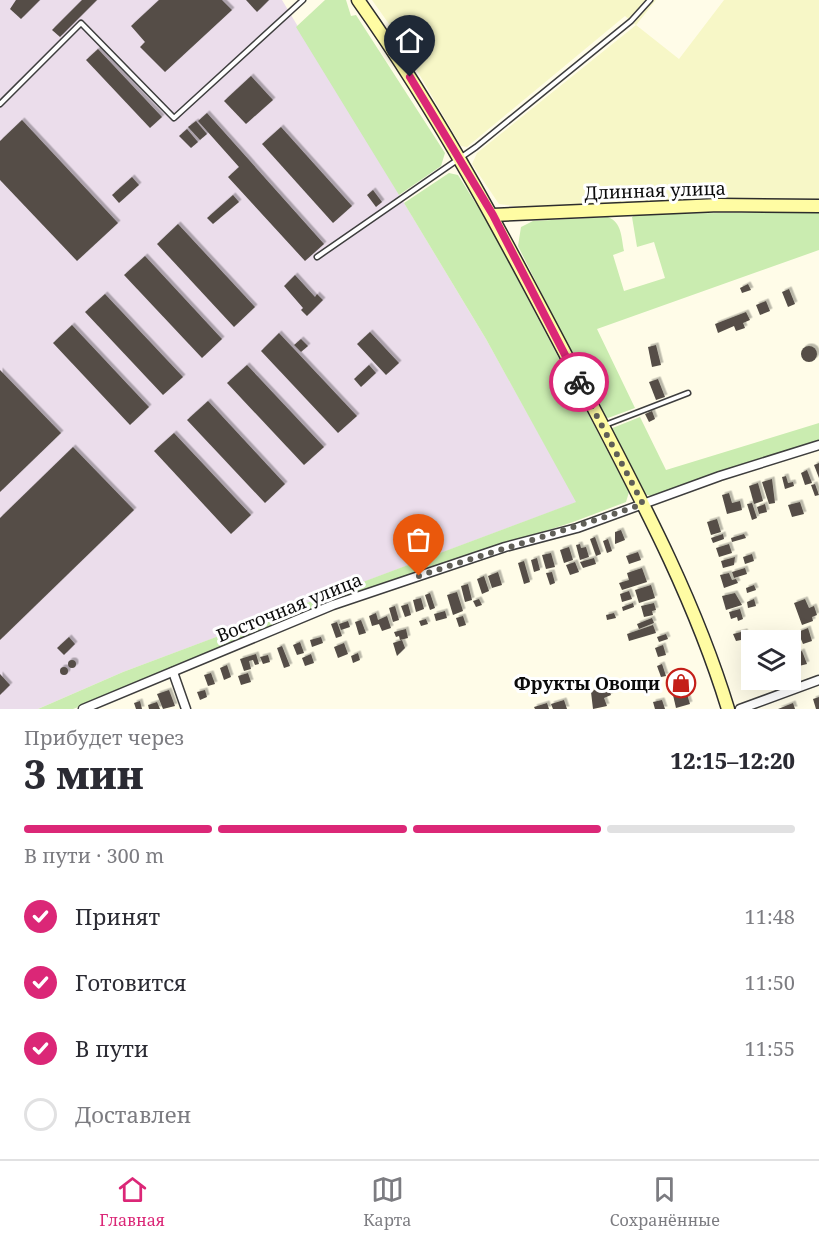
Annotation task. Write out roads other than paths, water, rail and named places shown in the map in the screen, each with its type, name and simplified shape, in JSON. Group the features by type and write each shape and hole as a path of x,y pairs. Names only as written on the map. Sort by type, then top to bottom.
{"street":[{"path":"358,0 460,158 493,215 643,504 695,613 730,709 819,680"},
{"name":"Длинная улица","path":"493,215 719,205 819,206"},
{"name":"Восточная улица","path":"82,709 333,605 819,445"},
{"path":"173,672 186,709"}],"lane":[{"path":"0,104 81,24 174,118 303,0"},
{"path":"317,257 460,158 631,21 650,0"},
{"path":"602,426 688,393"}],"place":[{"name":"Фрукты Овощи","path":"681,683"}]}
